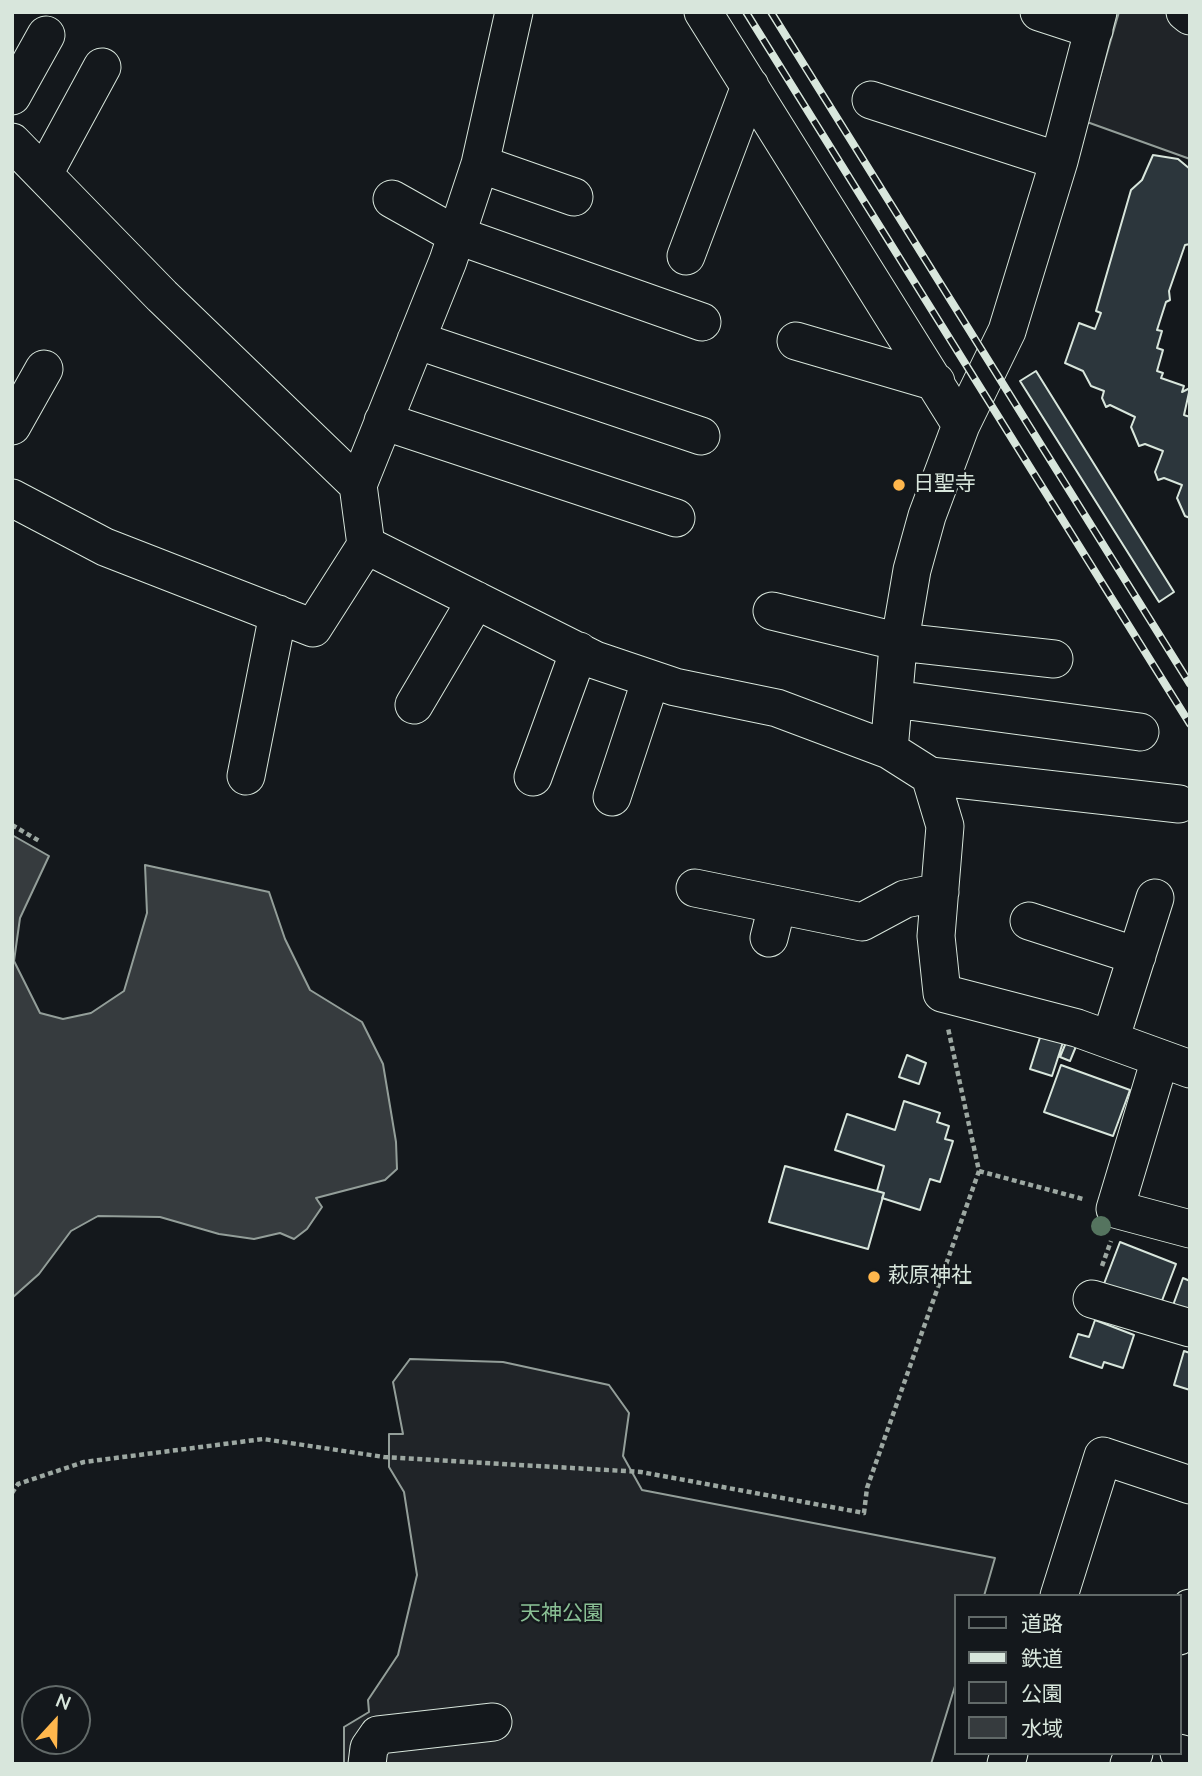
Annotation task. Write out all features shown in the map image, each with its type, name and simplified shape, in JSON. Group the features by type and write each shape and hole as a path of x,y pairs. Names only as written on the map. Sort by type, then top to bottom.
{"street":[{"path":"12,498 105,547 313,628 366,545 358,485 456,236 480,164 514,12"},
{"path":"703,12 961,425"},
{"path":"889,750 900,642 912,570 927,516 961,425 1007,331 1059,161 1096,21 1039,12"},
{"path":"1185,12 1190,16"},
{"path":"12,96 46,35"},
{"path":"45,172 102,67"},
{"path":"686,256 750,86"},
{"path":"871,100 1059,161"},
{"path":"12,142 45,172 162,296 358,485"},
{"path":"480,164 574,197"},
{"path":"392,200 456,236 702,322"},
{"path":"416,340 701,436"},
{"path":"796,341 936,382"},
{"path":"12,425 44,369"},
{"path":"383,421 676,518"},
{"path":"366,545 579,651 651,679 776,708 889,750 930,776 1179,804"},
{"path":"414,705 477,600"},
{"path":"772,611 900,642 1054,659"},
{"path":"246,776 278,614"},
{"path":"533,777 579,651"},
{"path":"611,797 651,679"},
{"path":"894,699 1140,732"},
{"path":"930,776 945,826 936,936 942,993 1077,1028 1175,1064 1118,1210 1190,1229"},
{"path":"695,888 773,922 862,922 905,899 940,892"},
{"path":"1110,1040 1155,898"},
{"path":"1029,921 1137,956"},
{"path":"1092,1299 1190,1328"},
{"path":"1060,1594 1102,1456 1190,1485"},
{"path":"1181,1631 1190,1608"},
{"path":"367,1764 369,1748 378,1735 493,1722"}],"path":[{"path":"12,825 41,842"},
{"path":"12,1493 18,1484 84,1462 263,1438 384,1457 641,1472 864,1513 867,1488 979,1171 942,993"},
{"path":"979,1171 1118,1210 1092,1299"}],"green space":[{"path":"1119,12 1169,12 1190,30 1190,159 1087,122"},
{"name":"天神公園","path":"410,1359 503,1362 609,1385 629,1413 623,1456 642,1490 995,1558 985,1594 954,1594 954,1689 931,1764 344,1764 344,1727 369,1712 368,1700 398,1655 417,1575 404,1492 389,1467 389,1434 403,1434 393,1382"}],"water":[{"path":"12,835 49,856 20,918 14,961 40,1013 63,1019 91,1013 124,991 147,913 145,865 269,892 285,939 310,990 362,1022 383,1064 396,1142 397,1169 385,1180 316,1198 322,1207 307,1229 294,1239 280,1233 254,1239 219,1234 160,1217 98,1216 71,1231 39,1274 12,1298"}],"building":[{"path":"1153,155 1178,159 1190,169 1190,244 1185,245 1169,291 1170,300 1166,302 1157,330 1162,331 1157,348 1163,350 1157,371 1163,373 1161,378 1184,386 1182,392 1190,388 1184,415 1190,417 1190,518 1185,516 1177,498 1182,485 1164,478 1158,480 1155,472 1163,451 1145,444 1139,446 1131,427 1135,417 1110,405 1106,407 1102,398 1104,391 1091,386 1083,371 1065,363 1079,323 1095,329 1101,313 1096,311 1131,190 1142,180"},
{"path":"1036,371 1174,592 1159,602 1020,381"},
{"path":"1043,1028 1065,1036 1052,1076 1030,1069"},
{"path":"1067,1040 1077,1044 1070,1061 1060,1057"},
{"path":"907,1055 926,1063 919,1084 899,1077"},
{"path":"1061,1065 1130,1090 1113,1136 1044,1112"},
{"path":"904,1101 940,1113 937,1122 949,1126 945,1139 953,1141 940,1182 930,1179 920,1210 882,1198 884,1193 877,1191 884,1166 835,1150 847,1114 895,1130"},
{"path":"785,1166 884,1193 868,1249 769,1222"},
{"path":"1120,1242 1176,1264 1158,1311 1102,1289"},
{"path":"1183,1278 1190,1281 1190,1314 1172,1308"},
{"path":"1095,1320 1134,1335 1123,1368 1104,1362 1102,1368 1070,1357 1078,1334 1089,1337"},
{"path":"1184,1351 1190,1353 1190,1390 1174,1385"}],"railway":[{"path":"746,12 1190,724"},
{"path":"771,12 1190,684"}],"place":[{"name":"日聖寺","path":"899,485"},
{"name":"萩原神社","path":"874,1277"}]}
